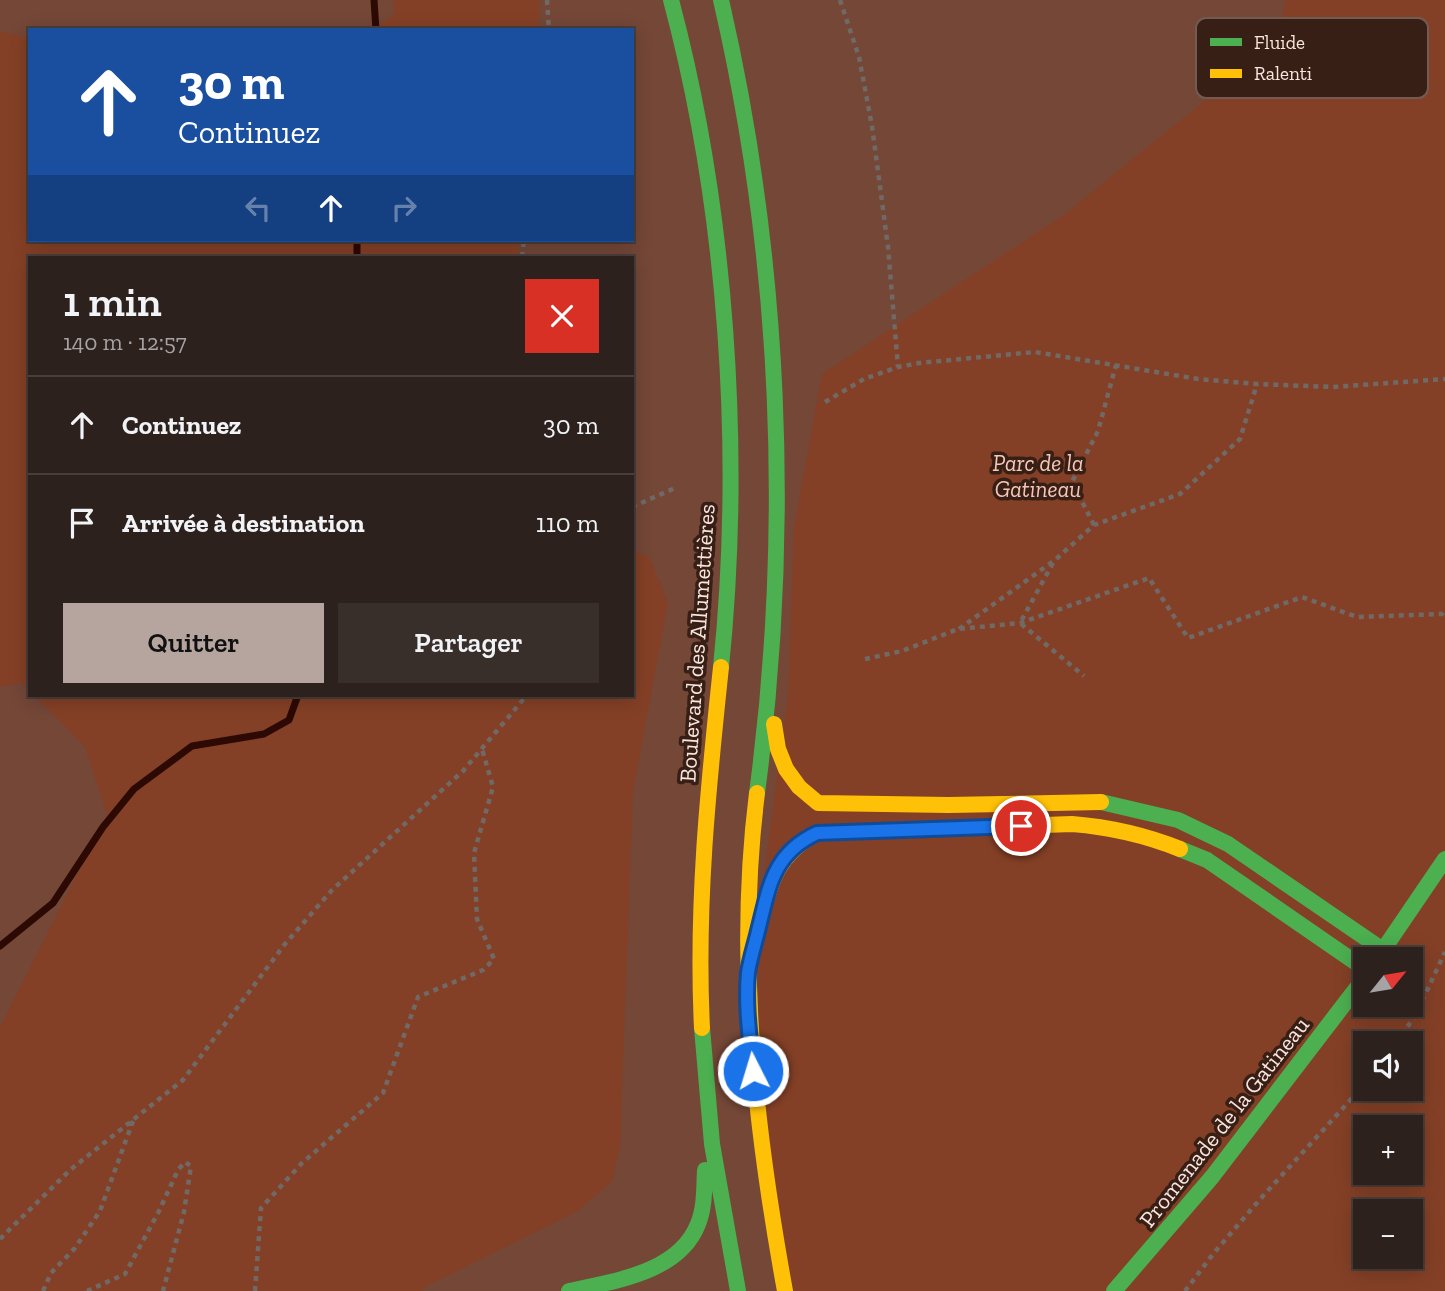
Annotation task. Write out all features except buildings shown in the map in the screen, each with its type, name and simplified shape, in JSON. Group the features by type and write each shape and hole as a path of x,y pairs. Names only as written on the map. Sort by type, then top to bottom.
{"main road":[{"name":"Boulevard des Allumettières","path":"671,0 706,166 727,351 731,502 729,572 700,897 701,998 709,1115 738,1291"},
{"path":"721,0 741,98 771,320 776,407 778,519 771,674 749,874 748,973 757,1116 765,1181 785,1291"},
{"path":"771,674 775,745 782,765 803,793 818,803 947,805 1093,801 1155,813 1203,830 1228,844 1369,947"},
{"path":"748,973 776,867 802,840 817,833 1072,824 1100,826 1151,837 1207,860 1353,961"},
{"path":"1385,947 1445,859"},
{"name":"Promenade de la Gatineau","path":"1114,1291 1173,1226 1258,1120 1353,993"},
{"path":"569,1291 648,1270 677,1253 688,1242 697,1227 702,1209 709,1115"}],"path":[{"path":"547,0 549,28"},
{"path":"840,0 859,57 872,126 888,247 898,368"},
{"path":"825,402 864,379 898,368 919,363 1035,352 1198,379 1257,384 1333,387 1445,379"},
{"path":"1094,525 1072,482 1098,430 1116,365"},
{"path":"865,659 902,651 958,629 1055,560 1094,525 1180,494 1240,439 1257,384"},
{"path":"634,506 675,488"},
{"path":"1020,622 1055,560"},
{"path":"958,629 1020,622 1149,578 1188,638 1302,597 1357,617 1442,614 1445,610"},
{"path":"1020,622 1084,676"},
{"path":"0,1239 70,1170 183,1080 285,944 332,890 463,771 525,697"},
{"path":"255,1291 261,1208 302,1163 383,1093 418,997 484,970 494,958 477,919 474,853 494,787 482,748"},
{"path":"1404,1031 1415,1016 1445,952"},
{"path":"1185,1291 1213,1254 1353,1097"},
{"path":"43,1291 51,1273 75,1248 100,1211 134,1119"},
{"path":"86,1291 125,1274 184,1162 191,1166 189,1184 163,1291"}],"green space":[{"name":"Parc de la Gatineau","path":"0,0 1445,0 1445,1291 0,1291"},
{"path":"394,0 540,0 538,28 373,28 393,16"},
{"path":"1285,0 1445,0 1445,1291 793,1291 761,1119 757,926 788,695 794,527 822,374 1065,214 1208,98 1428,98 1428,18 1282,18"},
{"path":"0,31 28,38 28,242 519,242 518,256 28,256 28,688 23,683 0,687"},
{"path":"634,552 649,556 668,603 633,792 620,1145 612,1181 578,1211 421,1291 0,1291 0,1027 107,815 85,747 36,697 634,697"}],"waterway":[{"path":"374,0 376,28"},
{"path":"357,242 357,256"},
{"path":"0,946 53,903 103,827 134,789 192,746 264,734 289,720 297,697"}],"traffic: fast":[{"path":"671,0 706,162 725,331 730,416 730,501 721,667"},
{"path":"721,0 757,197 775,395 775,595 757,793"},
{"path":"1101,802 1178,820 1228,844 1379,947"},
{"path":"1180,849 1207,860 1353,961"},
{"path":"1385,947 1445,859"},
{"path":"1114,1291 1212,1177 1353,993"},
{"path":"702,1028 712,1144 738,1291"},
{"path":"569,1291 643,1272 676,1254 689,1241 698,1224 704,1197 705,1170"}],"traffic: slow":[{"path":"702,1028 702,892 721,667"},
{"path":"774,724 778,749 786,769 799,787 818,803 948,805 1101,802"},
{"path":"757,793 748,918 752,1043 765,1167 785,1291"},
{"path":"761,919 778,869 794,850 817,833 1072,824 1127,832 1180,849"}],"route":[{"path":"753,1071 748,973 776,867 802,840 817,833 836,831 1021,826"}]}
